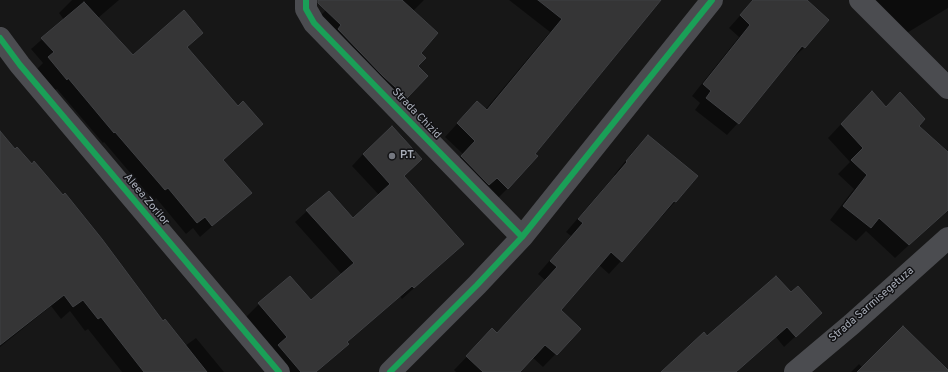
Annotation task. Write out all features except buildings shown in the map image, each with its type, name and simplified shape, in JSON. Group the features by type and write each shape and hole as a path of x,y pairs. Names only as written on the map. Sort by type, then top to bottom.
{"street":[{"name":"Strada Chizid","path":"306,0 306,9 314,23 522,237"},
{"path":"390,372 522,237 712,0"},
{"path":"860,0 948,88"},
{"name":"Aleea Zorilor","path":"0,38 20,65 279,372"},
{"name":"Strada Sarmisegetuza","path":"795,372 852,324 948,238"}],"cycle path":[{"path":"306,0 306,9 314,23 522,237"},
{"path":"390,372 477,285 522,237 712,0"},
{"path":"0,38 20,65 279,372"}],"place":[{"name":"P.T.","path":"392,156"}]}
